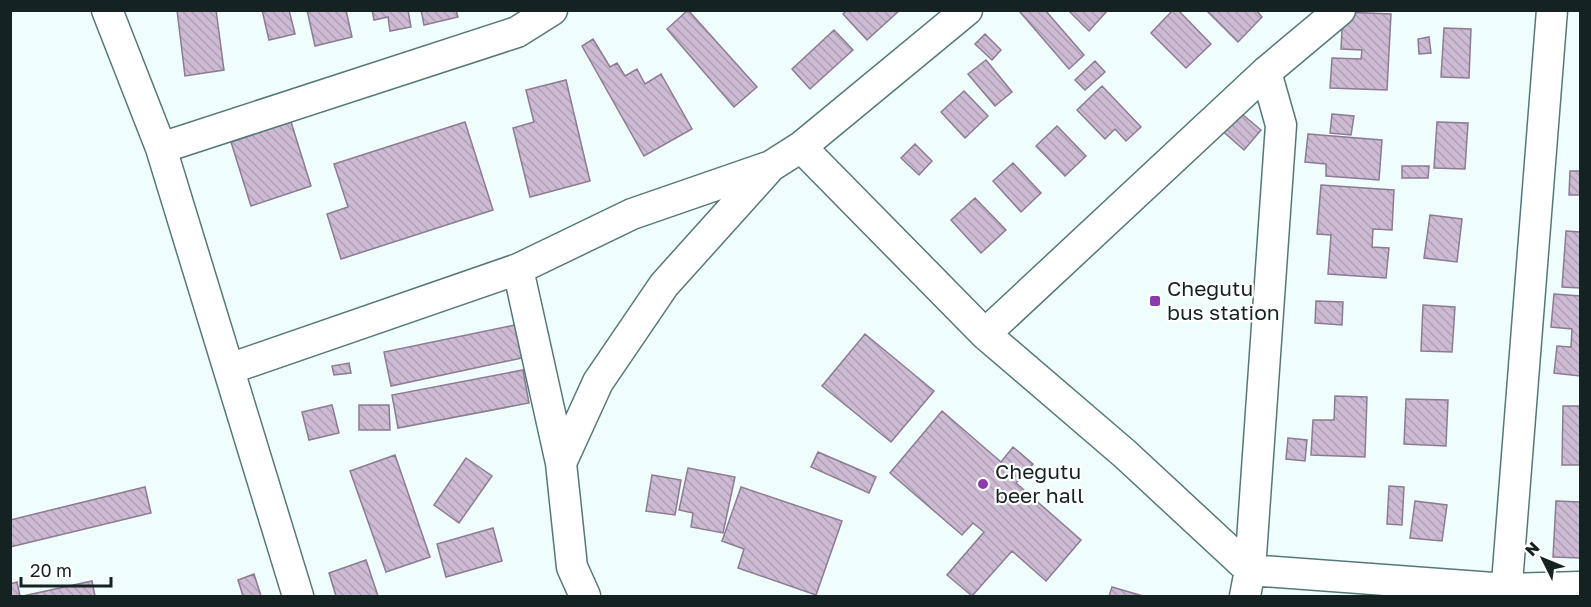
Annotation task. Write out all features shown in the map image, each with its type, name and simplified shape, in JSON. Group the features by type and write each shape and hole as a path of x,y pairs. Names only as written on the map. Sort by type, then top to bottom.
{"street":[{"path":"107,10 161,148 298,597"},
{"path":"161,148 517,32 552,10"},
{"path":"229,369 518,269 632,214 771,166 801,147 967,10"},
{"path":"985,334 1266,72 1340,10"},
{"path":"1507,593 1552,10"},
{"path":"1248,583 1281,125 1266,72"},
{"path":"801,147 985,334 1125,454 1248,583 1507,593 1581,587"},
{"path":"561,463 598,382 664,285 771,166"},
{"path":"518,269 561,463 572,567 585,597"}],"building":[{"path":"177,10 216,10 224,70 185,76"},
{"path":"262,10 289,10 295,34 269,40"},
{"path":"307,10 346,10 352,37 315,46"},
{"path":"372,10 408,10 411,27 390,31 388,17 374,20"},
{"path":"421,10 456,10 458,17 424,25"},
{"path":"688,10 757,87 734,107 667,29"},
{"path":"847,10 900,10 867,40 843,14"},
{"path":"1022,10 1045,10 1084,55 1069,69 1020,12"},
{"path":"1068,10 1108,10 1089,31"},
{"path":"1173,10 1178,10 1211,44 1186,68 1151,33"},
{"path":"1206,10 1256,10 1262,17 1238,42"},
{"path":"1343,12 1391,14 1387,90 1330,88 1332,58 1361,59 1362,50 1341,49"},
{"path":"1444,28 1471,29 1469,78 1441,77"},
{"path":"834,30 853,50 810,89 792,69"},
{"path":"985,34 1001,50 992,60 975,44"},
{"path":"1429,37 1431,53 1419,54 1418,39"},
{"path":"593,39 610,67 617,63 625,76 637,69 645,84 661,74 692,129 644,156 582,46"},
{"path":"986,60 1012,92 995,106 968,74"},
{"path":"1095,61 1105,72 1085,90 1075,80"},
{"path":"566,80 590,181 530,197 513,128 534,122 526,90"},
{"path":"1102,86 1141,127 1126,141 1115,129 1105,139 1077,110"},
{"path":"964,91 988,116 965,138 941,112"},
{"path":"1236,109 1261,130 1244,150 1219,128"},
{"path":"1332,114 1354,116 1351,135 1330,133"},
{"path":"291,122 311,186 251,206 231,142"},
{"path":"465,122 493,210 341,259 327,214 348,207 334,164"},
{"path":"1437,122 1468,123 1465,169 1434,168"},
{"path":"1057,126 1086,156 1065,176 1036,146"},
{"path":"1308,134 1382,140 1379,180 1326,176 1326,164 1305,162"},
{"path":"915,144 932,161 919,175 901,158"},
{"path":"1013,163 1041,193 1021,212 993,181"},
{"path":"1402,166 1429,166 1428,178 1402,178"},
{"path":"1570,171 1580,171 1580,195 1569,195"},
{"path":"1321,185 1394,190 1392,230 1373,229 1372,247 1389,248 1386,278 1328,274 1331,235 1317,234"},
{"path":"975,198 1006,230 981,253 951,220"},
{"path":"1430,215 1462,219 1457,262 1424,258"},
{"path":"1566,231 1580,232 1580,288 1562,287"},
{"path":"1554,294 1580,296 1580,376 1554,373 1557,346 1571,347 1572,329 1551,327"},
{"path":"1316,301 1343,302 1342,325 1315,323"},
{"path":"1423,305 1455,307 1452,352 1421,351"},
{"path":"515,325 522,358 391,386 384,352"},
{"path":"865,334 934,391 891,442 822,386"},
{"path":"349,363 351,373 334,375 332,366"},
{"path":"523,370 529,403 398,428 392,395"},
{"path":"1335,396 1367,397 1365,457 1311,455 1313,420 1334,420"},
{"path":"1406,399 1448,400 1446,446 1404,444"},
{"path":"332,405 339,433 309,440 302,412"},
{"path":"359,405 389,405 390,430 359,430"},
{"path":"1563,406 1580,406 1580,465 1562,465"},
{"path":"942,411 1001,462 1013,447 1033,464 1016,483 1081,540 1046,581 1012,551 972,596 947,575 984,532 973,523 962,535 890,473"},
{"path":"1288,438 1307,440 1305,461 1286,459"},
{"path":"818,452 876,477 869,493 811,467"},
{"path":"395,455 430,557 386,572 350,471"},
{"path":"466,458 492,476 459,523 434,505"},
{"path":"688,468 735,477 723,533 691,527 693,513 679,510"},
{"path":"652,475 681,480 675,515 646,511"},
{"path":"1389,486 1404,487 1402,525 1387,524"},
{"path":"145,487 151,513 10,547 10,520"},
{"path":"741,487 842,521 816,595 738,568 744,549 722,541"},
{"path":"1415,501 1447,505 1442,541 1410,538"},
{"path":"1556,501 1580,502 1580,558 1553,557"},
{"path":"493,528 502,561 446,577 437,544"},
{"path":"366,560 378,596 336,596 329,573"},
{"path":"254,574 261,596 243,596 238,580"},
{"path":"92,581 95,596 23,596"},
{"path":"17,582 20,596 10,596 10,584"},
{"path":"1112,587 1143,596 1109,596"}],"place":[{"name":"Chegutu bus station","path":"1155,301"},
{"name":"Chegutu beer hall","path":"983,484"}]}
